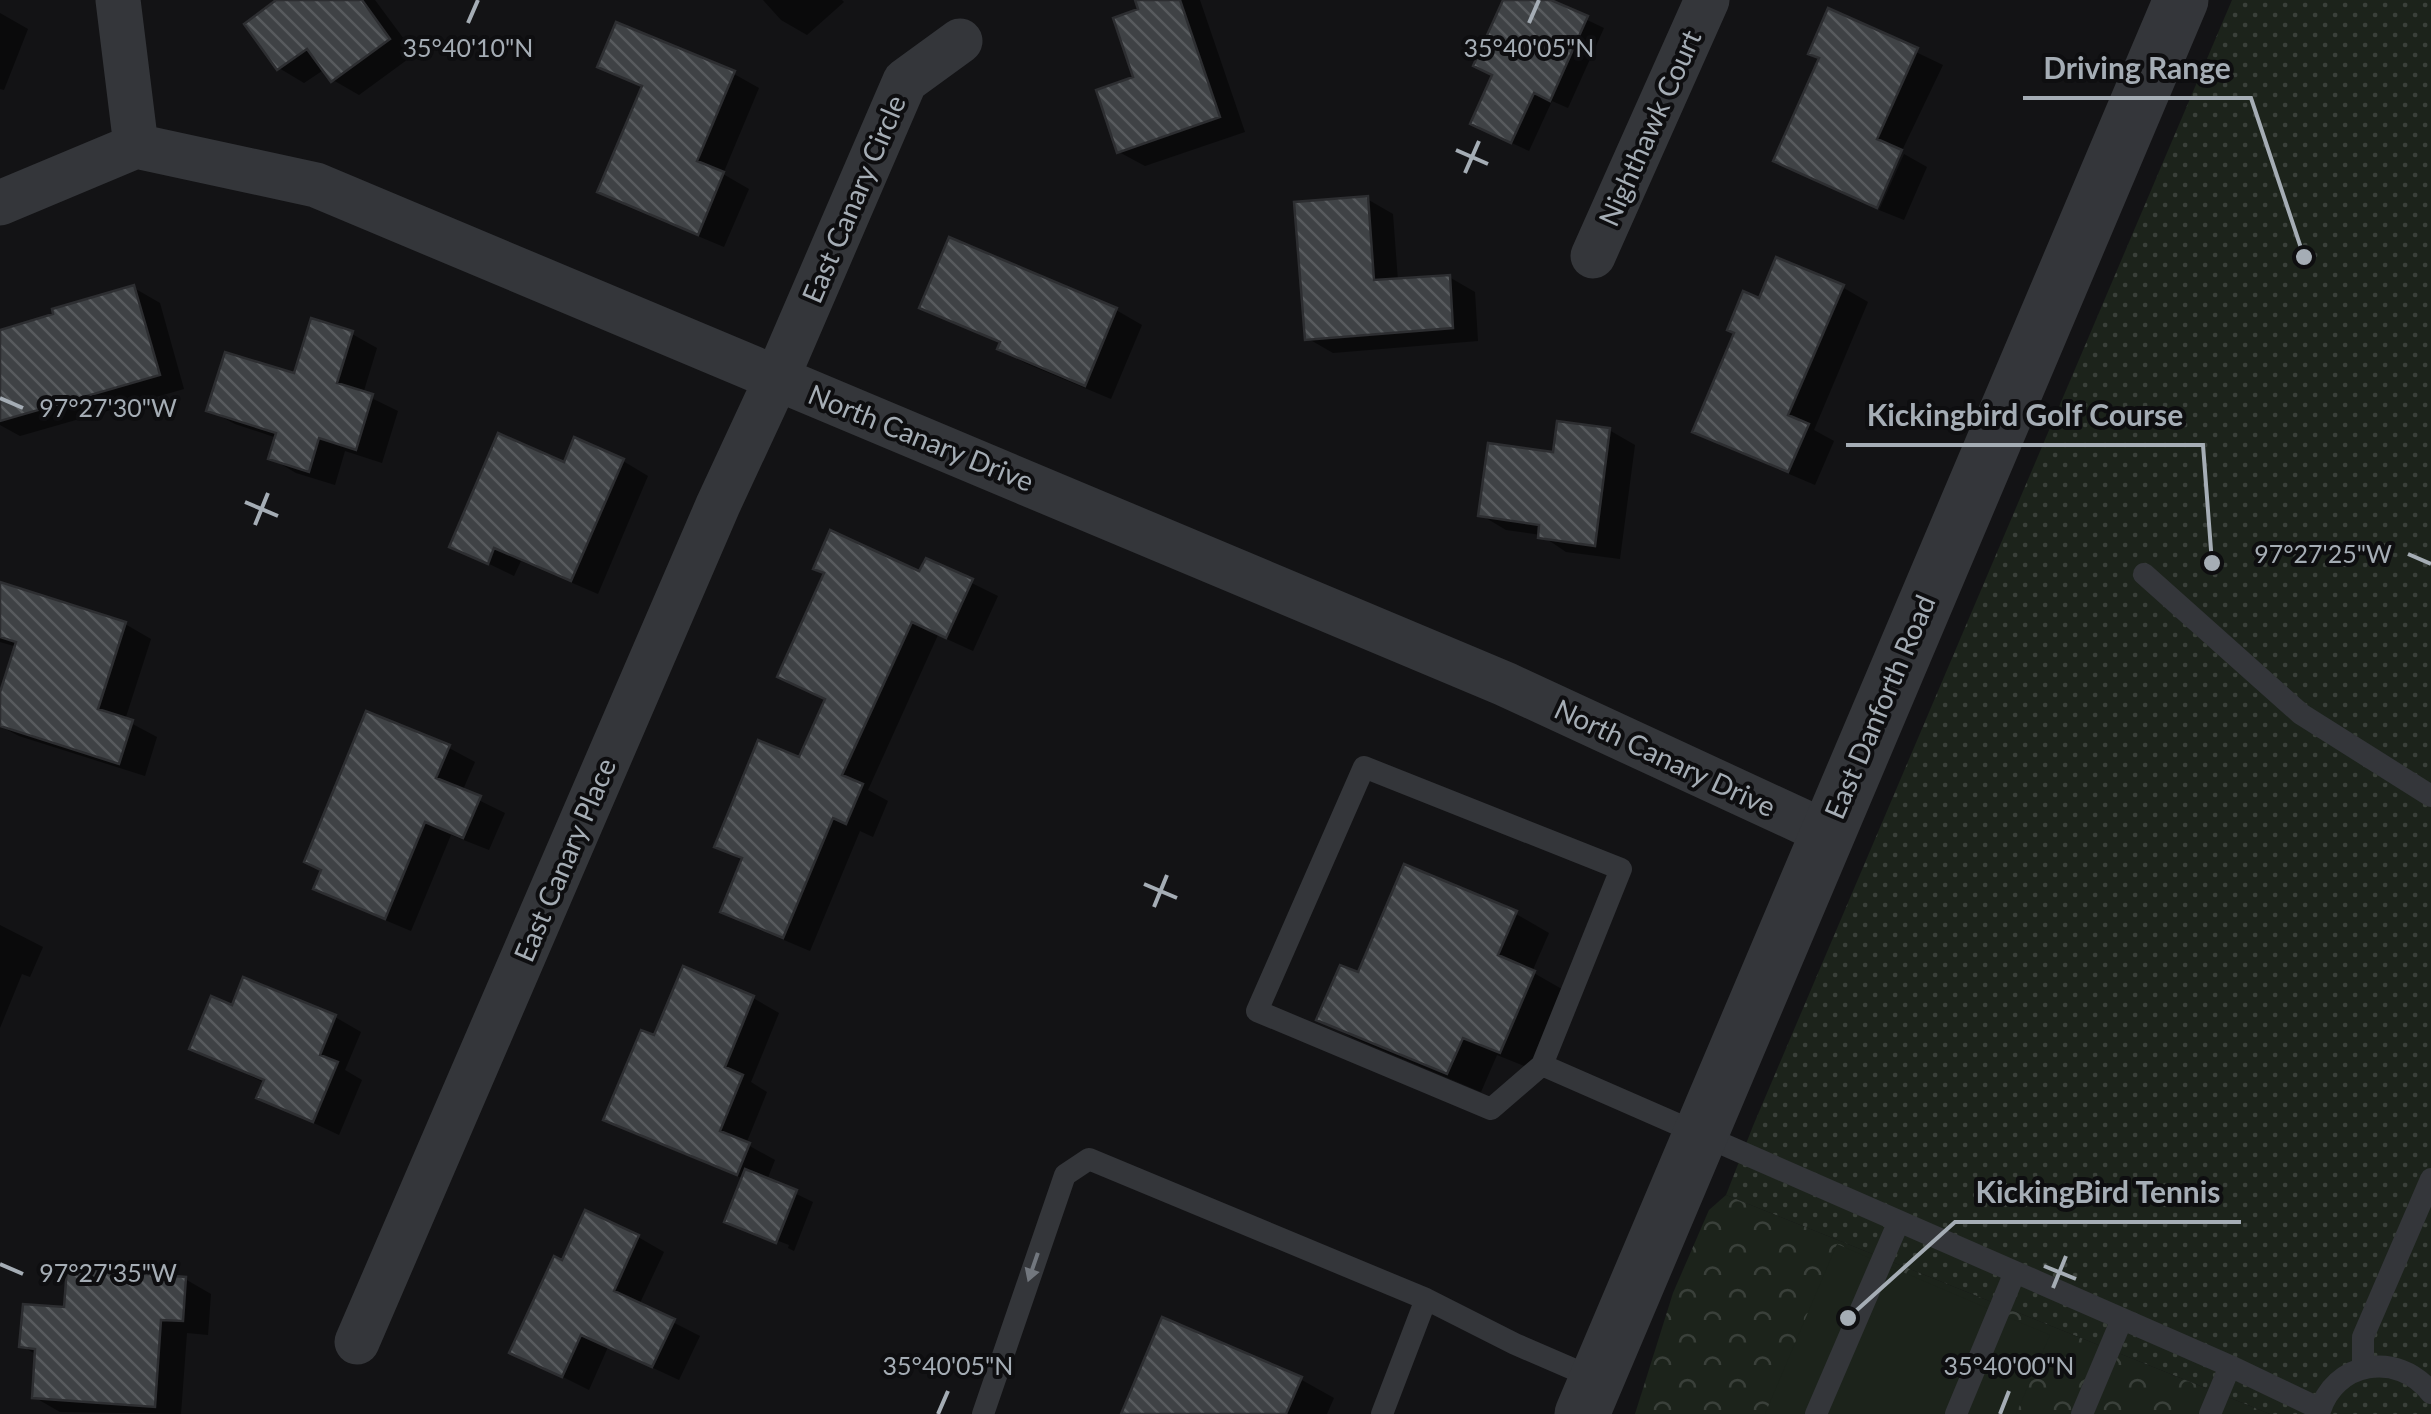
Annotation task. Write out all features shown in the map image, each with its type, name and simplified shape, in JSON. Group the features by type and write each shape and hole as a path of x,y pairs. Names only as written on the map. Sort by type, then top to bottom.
{"street":[{"path":"0,204 136,146 118,0"},
{"name":"Nighthawk Court","path":"1593,256 1707,0"},
{"name":"East Danforth Road","path":"1589,1396 2180,0"},
{"name":"East Canary Circle","path":"776,380 906,82 960,40"},
{"name":"North Canary Drive","path":"136,146 316,185 1506,684 1826,833"},
{"name":"East Canary Place","path":"358,1342 718,505 776,380"}],"lane":[{"path":"2144,574 2301,714 2431,796"},
{"path":"1364,767 1621,869 1542,1065 1491,1109 1258,1011 1364,767"},
{"path":"1542,1065 2230,1366 2320,1412 2329,1390 2344,1376 2363,1367 2384,1365 2404,1370 2422,1381 2431,1393"},
{"path":"983,1414 1065,1175 1089,1159 1426,1299 1516,1344 1589,1396"},
{"path":"2363,1367 2363,1338 2431,1179"},
{"path":"1816,1414 1899,1221"},
{"path":"1956,1414 2015,1272"},
{"path":"1382,1414 1426,1299"},
{"path":"2082,1414 2122,1319"},
{"path":"2210,1414 2230,1366"}],"green space":[{"path":"2232,0 2431,0 2431,1414 2270,1414 1726,1195"},
{"path":"1726,1195 2270,1414 1635,1414 1673,1293 1709,1210"},
{"path":"1837,1244 2050,1335 2016,1414 1765,1414"}],"building":[{"path":"276,0 362,0 390,39 331,82 307,49 277,70 244,24"},
{"path":"1135,0 1180,0 1220,117 1117,153 1096,90 1133,77 1113,18 1138,9"},
{"path":"1503,0 1551,0 1588,16 1550,101 1534,93 1511,143 1470,124 1492,75 1473,66"},
{"path":"1828,8 1918,48 1877,139 1902,150 1877,208 1773,161 1819,58 1808,54"},
{"path":"616,22 735,71 697,161 724,172 698,235 597,192 642,86 597,67"},
{"path":"1368,196 1374,280 1450,275 1453,328 1305,340 1294,202"},
{"path":"949,237 1117,308 1085,386 997,349 1000,342 919,308"},
{"path":"1776,257 1844,285 1788,415 1809,424 1788,472 1692,432 1734,333 1727,330 1743,291 1759,298"},
{"path":"134,285 160,375 0,421 0,330 53,314 52,309"},
{"path":"311,318 353,331 337,383 373,394 356,450 319,438 309,472 268,459 276,433 206,411 225,352 294,373"},
{"path":"1557,421 1610,428 1595,546 1538,538 1539,525 1478,516 1488,443 1553,452"},
{"path":"498,433 564,462 574,437 624,459 571,581 494,548 488,564 449,547"},
{"path":"830,530 919,571 926,558 973,579 946,638 912,622 842,775 863,784 846,824 833,818 783,938 720,912 742,858 714,847 758,740 799,757 825,699 777,677 824,573 813,569"},
{"path":"0,582 126,622 98,709 133,720 119,764 0,726 0,692 16,642 0,637"},
{"path":"366,711 450,745 436,778 481,796 463,838 425,822 385,919 313,889 321,870 304,862"},
{"path":"1404,864 1517,911 1498,955 1535,971 1500,1053 1463,1038 1447,1074 1316,1020 1340,965 1358,972"},
{"path":"683,966 754,996 725,1067 743,1075 720,1131 750,1143 737,1175 603,1120 641,1030 654,1035"},
{"path":"243,977 336,1015 320,1055 338,1062 313,1122 256,1098 264,1080 189,1049 211,996 232,1005"},
{"path":"745,1169 797,1190 776,1243 724,1222"},
{"path":"585,1210 639,1235 614,1291 675,1319 652,1367 581,1335 562,1377 509,1353 554,1256 562,1260"},
{"path":"67,1268 186,1277 183,1321 161,1320 155,1407 32,1398 35,1349 19,1347 23,1304 64,1307"},
{"path":"1162,1317 1302,1377 1286,1414 1121,1414"}],"place":[{"name":"Driving Range","path":"2304,257"},
{"name":"Kickingbird Golf Course","path":"2212,563"},
{"name":"KickingBird Tennis","path":"1848,1318"}]}
